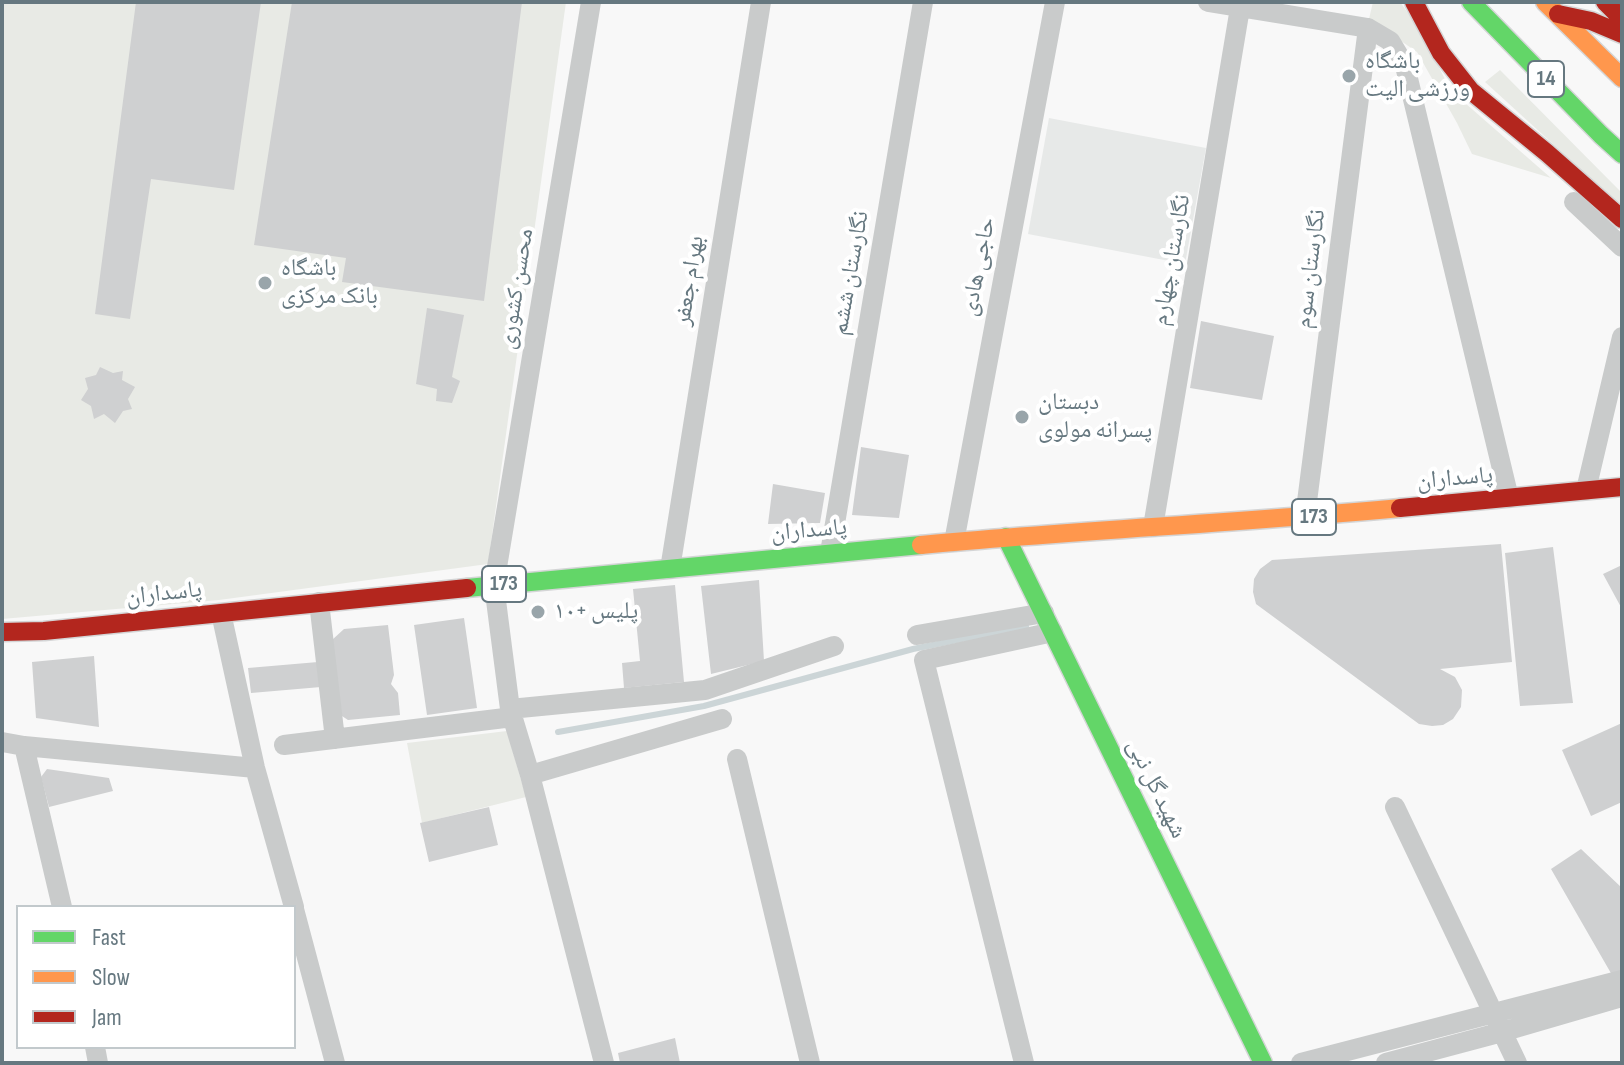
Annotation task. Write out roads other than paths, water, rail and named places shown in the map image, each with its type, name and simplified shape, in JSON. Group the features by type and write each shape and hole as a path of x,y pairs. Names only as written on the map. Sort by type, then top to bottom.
{"main road":[{"path":"1414,2 1441,53 1471,91 1622,219"},
{"name":"14","path":"1471,2 1622,154"},
{"path":"1605,2 1622,19"},
{"path":"1552,8 1602,23 1622,34"},
{"name":"14","path":"1552,8 1622,78"},
{"name":"پاسداران","path":"2,632 44,631 1006,537 1305,517 1622,487"},
{"name":"شهید گل نبی","path":"1006,537 1263,1063"}],"street":[{"name":"محسن کشوری","path":"591,2 494,585 512,713 604,1063"},
{"name":"بهرام جعفر","path":"670,569 761,2"},
{"name":"نگارستان ششم","path":"830,553 923,2"},
{"name":"حاجی هادی","path":"954,542 1055,2"},
{"path":"1208,2 1368,28 1390,41 1405,66 1509,498"},
{"name":"نگارستان چهارم","path":"1153,527 1241,5"},
{"name":"نگارستان سوم","path":"1305,517 1368,28"},
{"path":"1574,202 1622,247"},
{"path":"1586,490 1622,337"},
{"path":"319,602 335,739"},
{"path":"221,613 255,768 293,905"},
{"path":"917,635 1044,613"},
{"path":"1024,1063 924,660 1053,632"},
{"path":"284,745 705,690 834,646"},
{"path":"530,775 722,719"},
{"path":"2,742 255,768"},
{"path":"24,746 62,905"},
{"path":"737,759 810,1063"},
{"path":"1395,807 1517,1063"},
{"path":"296,916 335,1063"},
{"path":"1386,1063 1622,980"},
{"path":"1301,1063 1622,997"}],"waterway":[{"path":"558,732 704,706 913,649 1026,626"}],"place":[{"name":"باشگاه ورزشی الیت","path":"1349,76"},
{"name":"باشگاه بانک مرکزی","path":"265,283"},
{"name":"دبستان پسرانه مولوی","path":"1022,417"},
{"name":"پلیس +۱۰","path":"538,612"}]}
